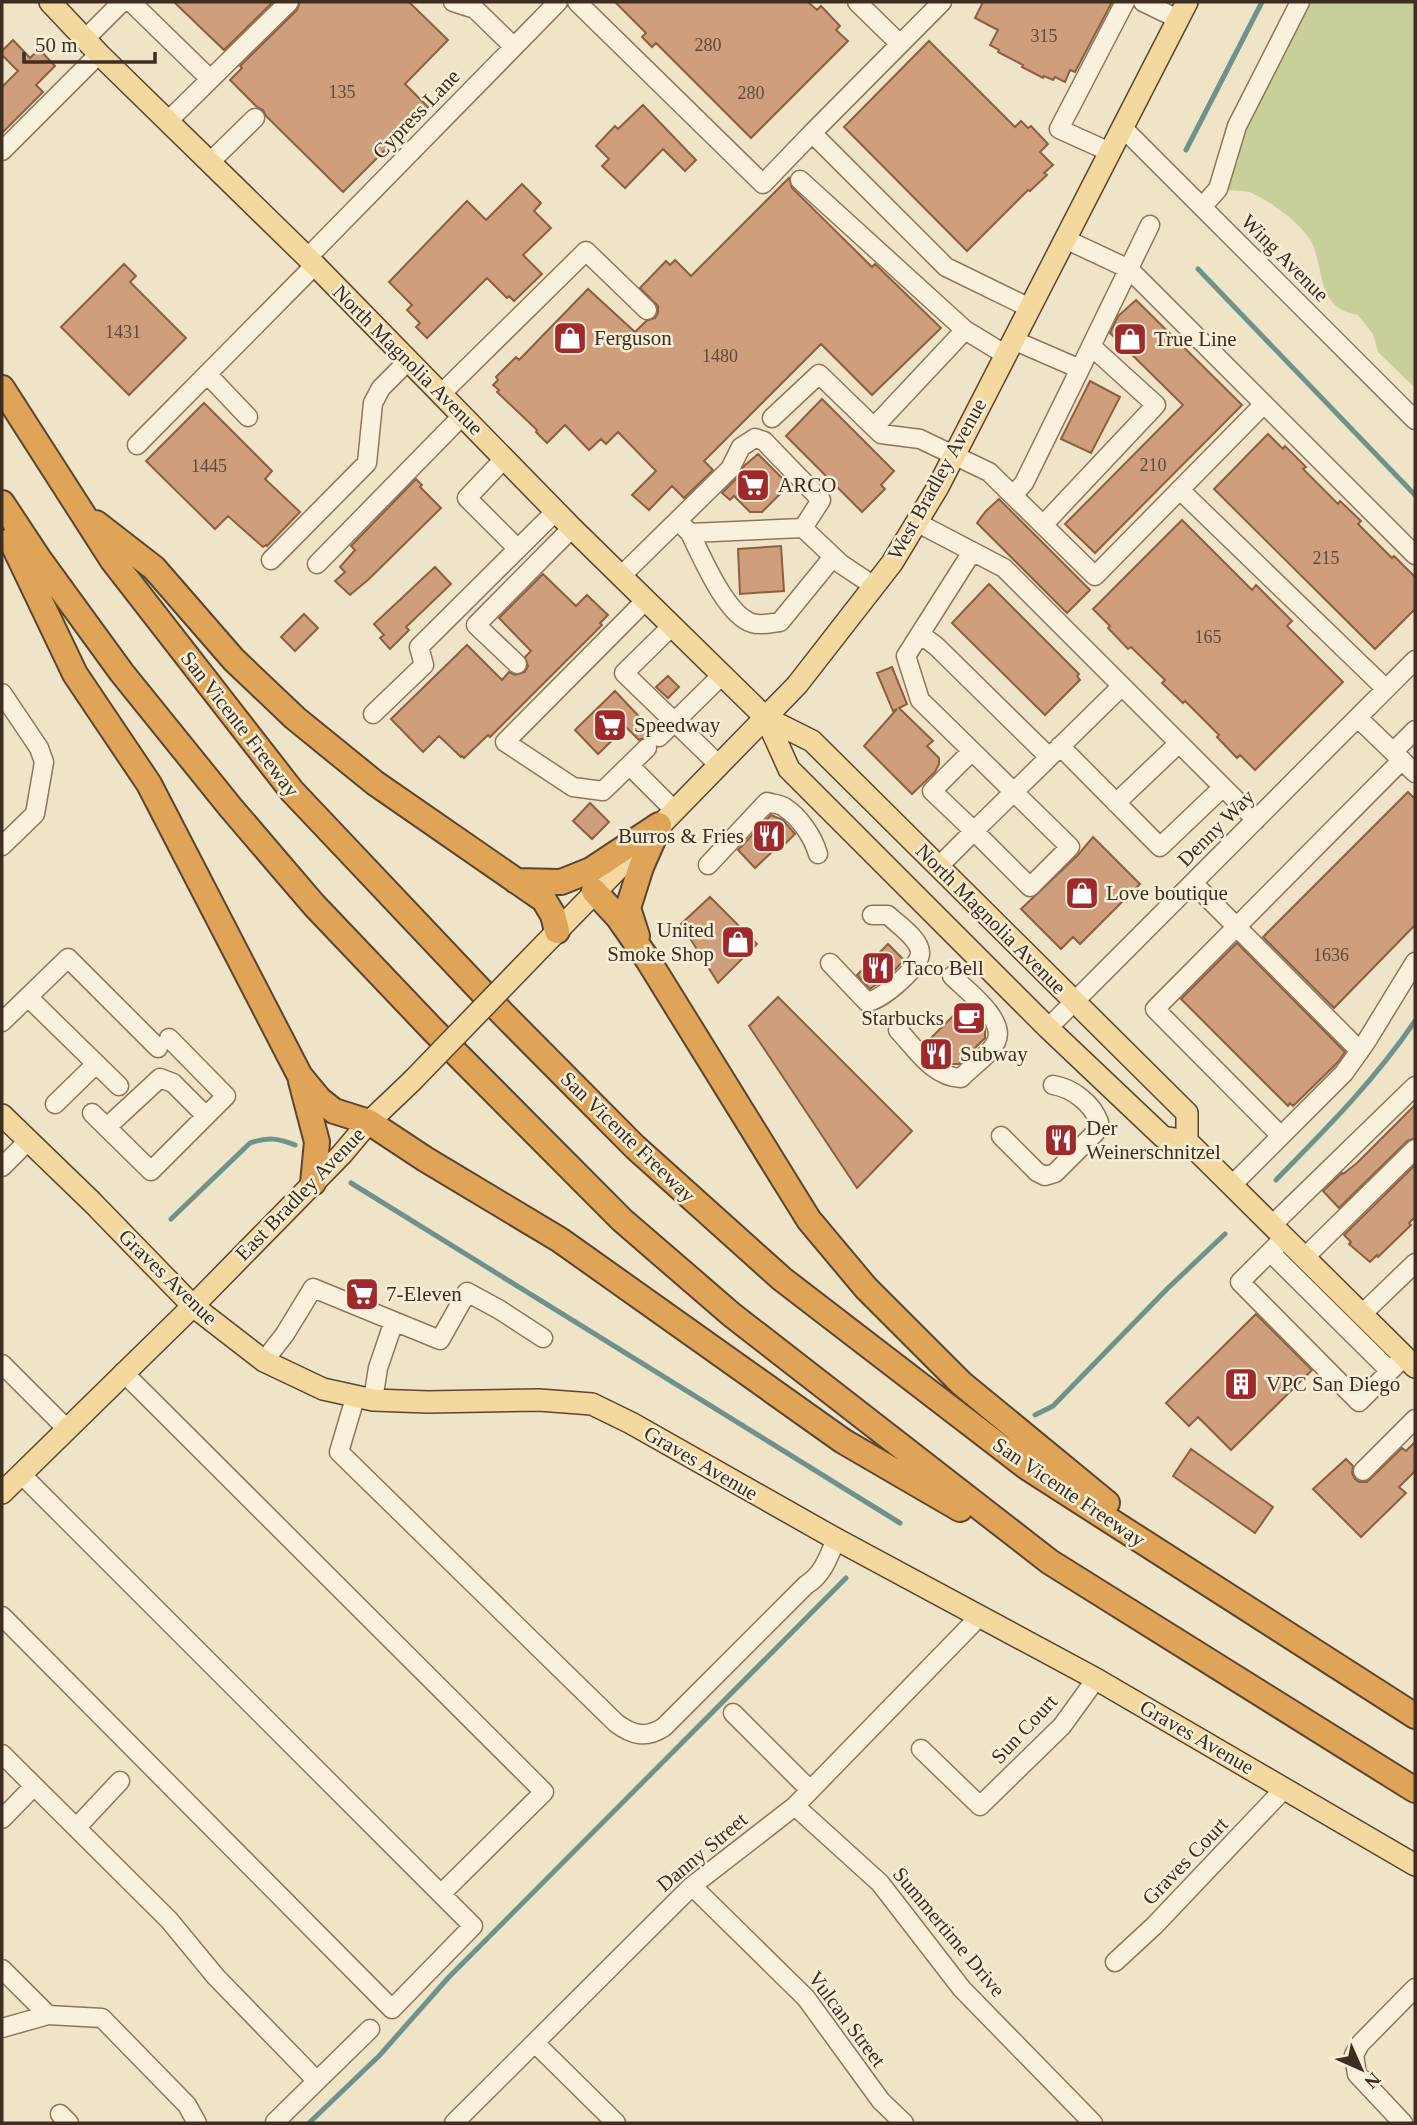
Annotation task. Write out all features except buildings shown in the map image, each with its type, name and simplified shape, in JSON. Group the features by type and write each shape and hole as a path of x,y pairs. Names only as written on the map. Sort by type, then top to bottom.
{"highway":[{"name":"San Vicente Freeway","path":"2,388 113,561 292,791 503,1014 635,1147 782,1279 1028,1468 1415,1716"},
{"path":"2,503 122,673 231,808 313,905 442,1039 622,1220 732,1315 1050,1562"},
{"path":"81,511 154,568 234,660 295,718 375,783 544,900 553,915 557,931"},
{"path":"2,521 75,674 149,784 300,1076 319,1099 334,1111 369,1122 425,1159 561,1240 843,1441 1050,1562 1415,1790"},
{"path":"516,881 561,882 591,870 667,817"},
{"path":"648,960 633,927 628,908 641,867 667,817"},
{"path":"594,891 618,917 648,960 809,1220 866,1288 961,1383 1199,1579"},
{"path":"300,1076 317,1142 313,1183"}],"main road":[{"name":"North Magnolia Avenue","path":"50,2 722,675 766,718 812,741 1187,1114 1187,1141"},
{"name":"West Bradley Avenue","path":"594,891 797,685 892,563 954,455 1182,10"},
{"name":"North Magnolia Avenue","path":"766,718 789,769 1048,1028 1163,1137 1187,1141 1232,1185 1276,1238 1305,1257 1362,1314 1403,1365"},
{"name":"East Bradley Avenue","path":"2,1493 193,1306 594,891"},
{"name":"Graves Avenue","path":"2,1115 193,1306 264,1361 323,1389 364,1399 428,1402 539,1400 592,1404 1096,1679 1415,1865"}],"street":[{"path":"2,151 92,46 122,2"},
{"path":"131,2 210,79"},
{"path":"168,121 289,2"},
{"path":"453,2 478,6 513,47"},
{"name":"Cypress Lane","path":"137,445 558,2"},
{"path":"577,2 763,184 942,2"},
{"path":"858,2 900,44"},
{"path":"1110,152 1059,129 1125,2"},
{"path":"1143,2 1182,10"},
{"path":"1202,207 1219,189 1237,126 1300,2"},
{"path":"210,163 254,118"},
{"name":"Wing Avenue","path":"1123,128 1415,421"},
{"path":"812,133 946,267 1030,308"},
{"path":"800,180 965,330 1009,348 1080,369"},
{"path":"1013,495 1024,484 1150,225"},
{"path":"1065,239 1129,269 1415,555"},
{"path":"441,394 586,251 647,310"},
{"path":"874,427 965,330"},
{"path":"1043,525 1156,405 1091,346"},
{"path":"271,560 367,463 373,403 381,387 409,360"},
{"path":"206,374 248,417"},
{"path":"772,418 819,374 881,434 920,439 989,472 1096,576 1264,404"},
{"path":"317,565 463,415"},
{"path":"621,576 684,527 730,469 741,447 750,440 760,438 821,500 803,528"},
{"path":"505,458 467,498 518,549"},
{"path":"1180,490 1386,689"},
{"path":"373,714 424,665 419,647 556,511"},
{"path":"916,522 1004,568 1256,820"},
{"path":"517,664 476,625 572,527"},
{"path":"684,527 803,528 833,557 874,586"},
{"path":"684,527 725,600 748,622 756,624 780,622 833,557"},
{"path":"972,552 906,656 920,700 1070,847 1030,887 932,791 972,751"},
{"path":"646,600 505,742 573,787 603,791 722,675"},
{"path":"672,625 624,673 719,765"},
{"path":"920,634 1116,803 1160,847 1223,787"},
{"name":"Denny Way","path":"1048,1028 1415,660"},
{"path":"939,866 1122,686"},
{"path":"2,693 40,748 44,762 35,814 2,846"},
{"path":"1358,718 1415,773"},
{"path":"1281,1136 1155,1009 1397,756 1415,730"},
{"path":"1116,803 1179,743"},
{"path":"630,766 667,817"},
{"path":"708,865 767,802 783,806 804,826 814,841 818,854"},
{"path":"1193,883 1360,1051"},
{"path":"830,963 867,1002 884,996 918,962 921,952 916,942 888,915 872,915"},
{"path":"2,1023 68,958 226,1096 151,1171 92,1113"},
{"path":"1232,1185 1344,1073 1415,962"},
{"path":"898,1030 932,1067 947,1077 961,1078 996,1043 998,1026 995,1019 952,976"},
{"path":"28,997 119,1086"},
{"path":"55,1104 96,1064"},
{"path":"107,1127 160,1078 173,1083 206,1116"},
{"path":"1002,1136 1037,1172 1045,1176 1055,1173 1095,1133 1099,1122 1095,1112 1075,1094 1065,1087 1053,1085"},
{"path":"1276,1238 1403,1365 1359,1402 1240,1282 1276,1238 1415,1086"},
{"path":"2,1167 29,1140"},
{"path":"1305,1257 1415,1149"},
{"path":"1362,1314 1415,1263"},
{"path":"264,1361 285,1334 313,1288 440,1340 467,1292 542,1338"},
{"path":"394,1321 378,1368 339,1452 616,1723 632,1733 650,1735 664,1727 813,1581 824,1566 836,1539"},
{"path":"2,1364 67,1429"},
{"path":"123,1373 544,1792 442,1894"},
{"path":"1363,1471 1415,1419"},
{"path":"2,1616 392,2009 473,1926 21,1474"},
{"name":"Danny Street","path":"454,2123 692,1886 795,1806 979,1617"},
{"name":"Sun Court","path":"921,1749 979,1806 1062,1726 1096,1679"},
{"path":"733,1713 810,1790"},
{"path":"2,1754 169,1920 216,1977 317,2081"},
{"path":"76,1828 120,1782"},
{"path":"2,1819 34,1786"},
{"name":"Graves Court","path":"1115,1962 1156,1925 1285,1788"},
{"name":"Summertime Drive","path":"795,1806 880,1883 962,1989 1093,2123"},
{"name":"Vulcan Street","path":"692,1886 806,1997 871,2089 904,2123"},
{"path":"2,1969 48,2015"},
{"path":"1403,2123 1357,2074 1354,2055 1360,2044 1415,1988"},
{"path":"2,2028 48,2015 102,2018 187,2105 197,2123"},
{"path":"275,2122 370,2029"},
{"path":"535,2043 616,2123"}],"green space":[{"path":"1308,2 1415,2 1415,388 1378,352 1373,334 1358,315 1344,311 1328,297 1312,243 1302,229 1254,194 1227,190 1238,161 1241,135"}],"waterway":[{"path":"1186,150 1262,2"},
{"path":"1198,269 1415,495"},
{"path":"1276,1180 1367,1084 1415,1021"},
{"path":"171,1219 250,1143 273,1139 295,1145"},
{"path":"351,1183 900,1523"},
{"path":"1035,1415 1053,1406 1167,1289 1225,1234"},
{"path":"309,2123 379,2056 448,1978 846,1578"}],"place":[{"name":"Ferguson","path":"570,338"},
{"name":"True Line","path":"1130,339"},
{"name":"ARCO","path":"753,485"},
{"name":"Speedway","path":"610,725"},
{"name":"Burros & Fries","path":"769,836"},
{"name":"Love boutique","path":"1082,893"},
{"name":"United Smoke Shop","path":"738,942"},
{"name":"Taco Bell","path":"878,968"},
{"name":"Starbucks","path":"969,1018"},
{"name":"Subway","path":"936,1054"},
{"name":"Der Weinerschnitzel","path":"1061,1140"},
{"name":"7-Eleven","path":"362,1294"},
{"name":"VPC San Diego","path":"1241,1384"}]}
